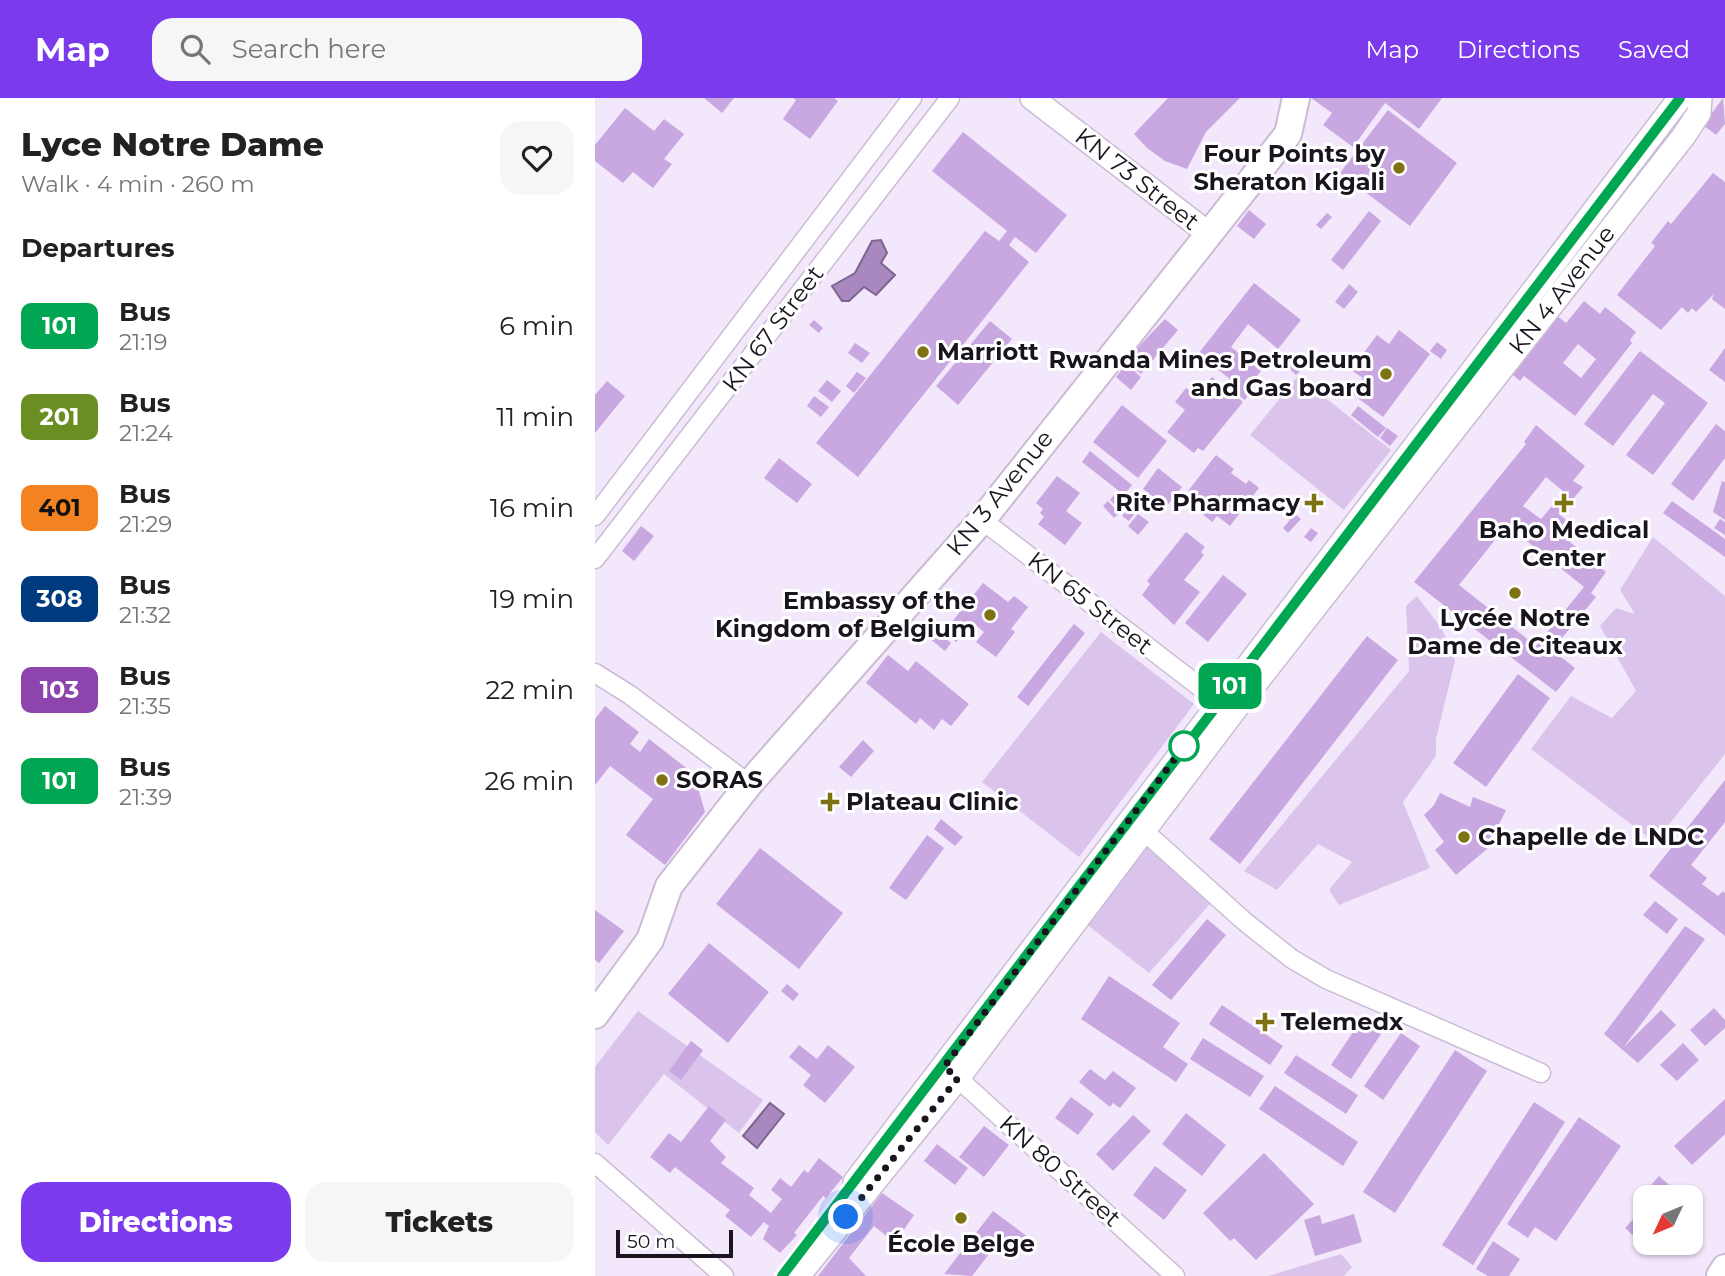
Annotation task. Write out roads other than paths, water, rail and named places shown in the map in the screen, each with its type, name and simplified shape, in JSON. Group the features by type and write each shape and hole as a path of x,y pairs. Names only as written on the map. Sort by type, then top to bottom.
{"main road":[{"name":"KN 3 Avenue","path":"595,1015 650,940 669,886 749,784 982,520 1287,134 1296,98"},
{"path":"1720,1276 1725,1268"}],"street":[{"name":"KN 67 Street","path":"595,516 912,98"},
{"name":"KN 67 Street","path":"595,559 950,98"},
{"name":"KN 73 Street","path":"1032,98 1209,234"},
{"name":"KN 4 Avenue","path":"798,1276 1303,606 1680,98"},
{"name":"KN 4 Avenue","path":"1303,606 1683,137 1699,113 1700,98"},
{"name":"KN 65 Street","path":"982,520 1225,707"},
{"path":"595,673 630,695 749,784"},
{"name":"KN 4 Avenue","path":"782,1276 951,1072 1144,831 1225,707"},
{"path":"1144,831 1292,959 1326,979 1541,1073"},
{"name":"KN 80 Street","path":"951,1072 1175,1276"},
{"path":"595,1163 724,1276"}],"place":[{"name":"Four Points by Sheraton Kigali","path":"1399,168"},
{"name":"Marriott","path":"923,352"},
{"name":"Rwanda Mines Petroleum and Gas board","path":"1386,374"},
{"name":"Rite Pharmacy","path":"1314,503"},
{"name":"Baho Medical Center","path":"1564,503"},
{"name":"Lycée Notre Dame de Citeaux","path":"1515,593"},
{"name":"Embassy of the Kingdom of Belgium","path":"990,615"},
{"name":"SORAS","path":"662,780"},
{"name":"Plateau Clinic","path":"830,802"},
{"name":"Chapelle de LNDC","path":"1464,837"},
{"name":"Telemedx","path":"1265,1022"},
{"name":"École Belge","path":"961,1218"}]}
